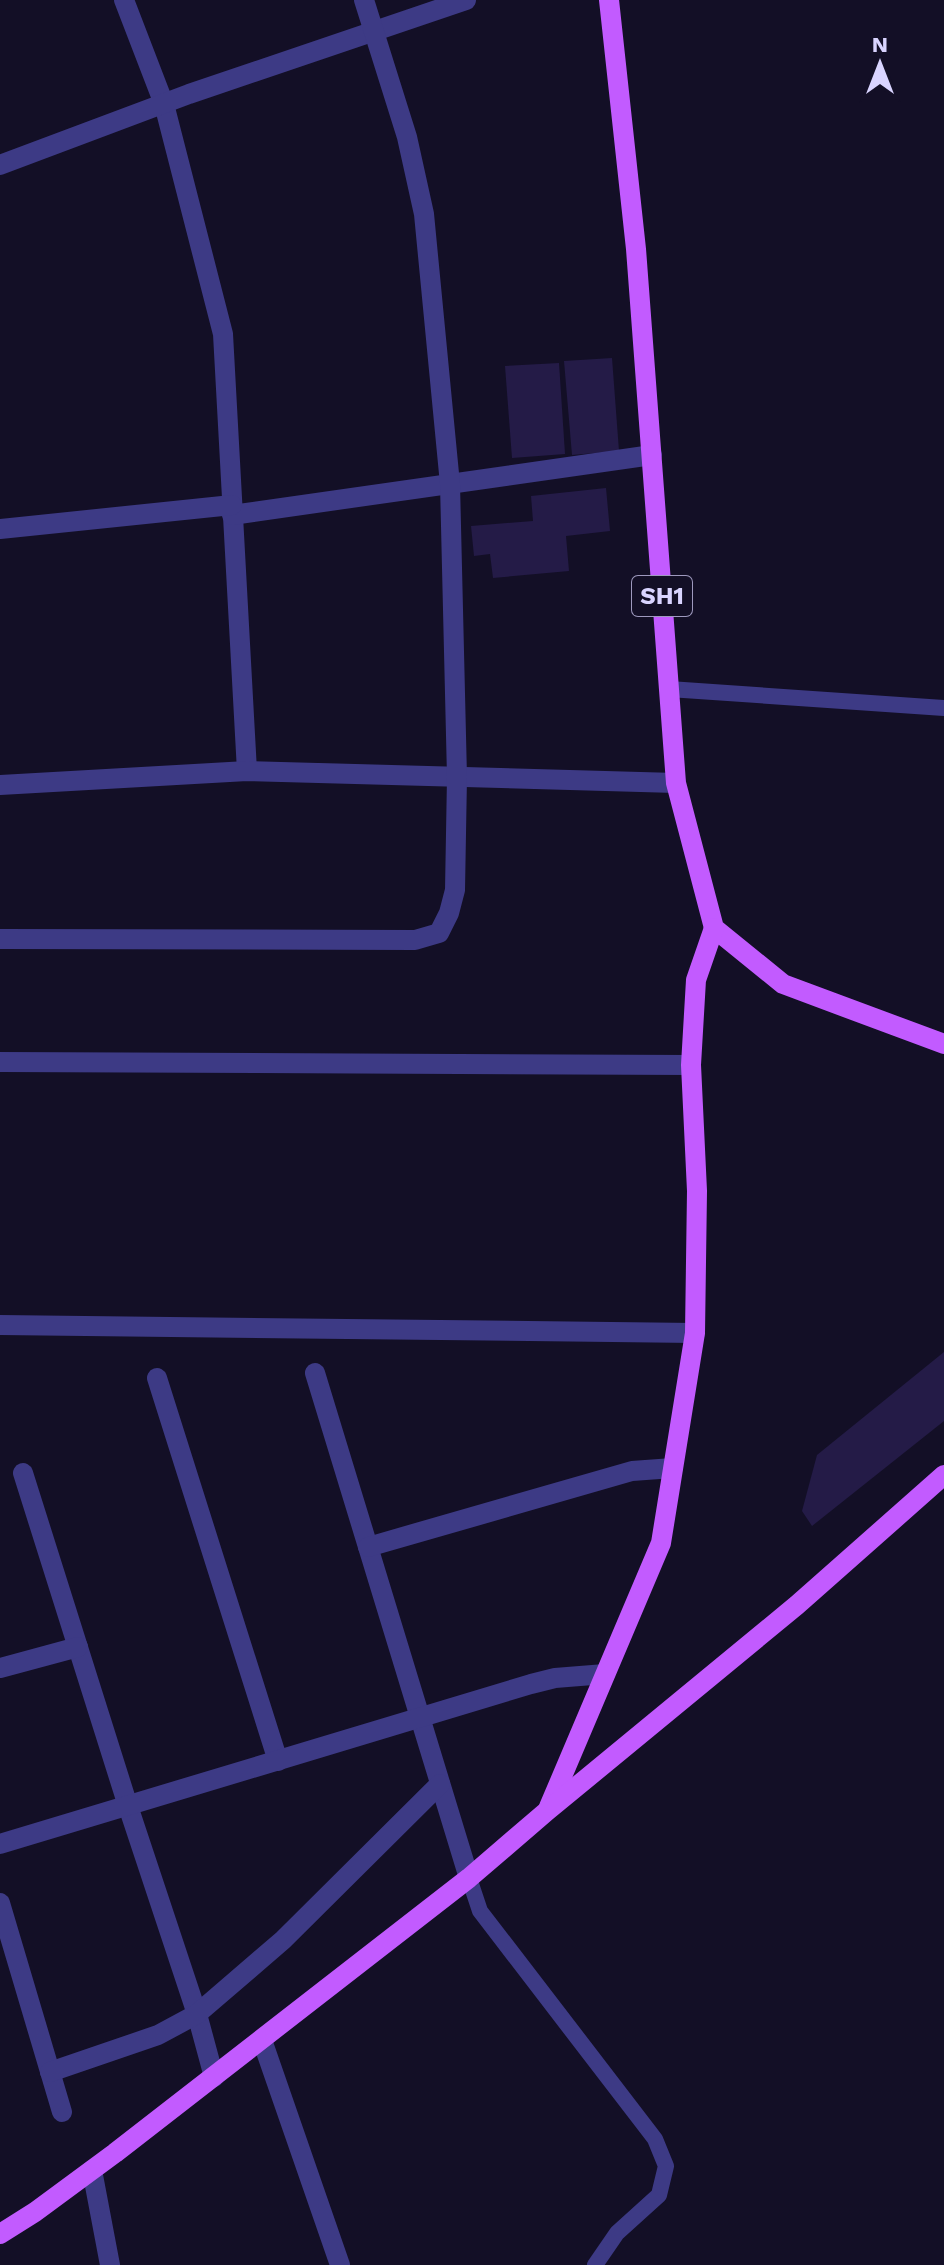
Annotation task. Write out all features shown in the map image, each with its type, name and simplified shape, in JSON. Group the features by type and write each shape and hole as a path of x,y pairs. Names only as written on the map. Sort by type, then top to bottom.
{"main road":[{"name":"SH1","path":"609,0 636,249 676,783 714,928"},
{"path":"547,1811 661,1543 695,1333 697,1191 691,1065 696,980 714,928 783,984 944,1044"},
{"path":"0,2234 92,2170 469,1878 797,1605 944,1475"}],"street":[{"path":"124,0 164,104 223,334 247,771"},
{"path":"0,939 415,940 439,933 449,913 455,890 457,777 450,484 424,214 407,137 364,0"},
{"path":"0,165 164,104 466,0"},
{"path":"0,529 232,510 450,484 652,455"},
{"path":"0,785 247,771 676,783"},
{"path":"0,1062 691,1065"},
{"path":"0,1325 695,1333"},
{"path":"315,1373 469,1878"},
{"path":"157,1378 278,1761"},
{"path":"368,1547 632,1471 673,1468"},
{"path":"23,1473 197,2014 214,2077"},
{"path":"0,1668 78,1647"},
{"path":"0,1844 555,1678 605,1674"},
{"path":"50,2072 158,2035 197,2014 283,1940 440,1784"},
{"path":"0,1903 62,2112"},
{"path":"262,2040 340,2265"},
{"path":"92,2170 110,2265"}],"lane":[{"path":"669,689 944,708"},
{"path":"469,1878 480,1911 655,2139 666,2166 659,2195 617,2233 595,2265"}],"building":[{"path":"612,358 619,451 572,455 564,361"},
{"path":"559,363 565,454 512,458 505,366"},
{"path":"606,488 610,531 566,536 569,571 493,578 490,554 474,556 471,526 533,521 531,496"},
{"path":"944,1352 944,1421 812,1526 802,1511 817,1455"}]}
